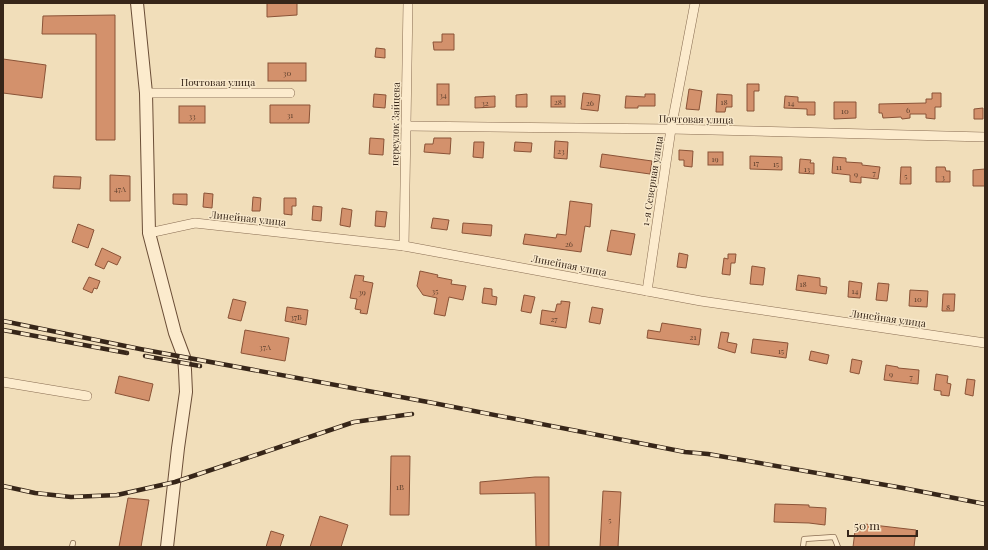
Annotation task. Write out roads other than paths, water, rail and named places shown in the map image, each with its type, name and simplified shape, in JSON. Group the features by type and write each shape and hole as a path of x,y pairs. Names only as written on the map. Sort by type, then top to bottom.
{"street":[{"path":"138,3 146,93 149,233 175,333 184,357 185,370 186,392 167,547"},
{"name":"переулок Зайцева","path":"404,246 408,3"},
{"name":"1-я Северная улица","path":"647,291 672,129 695,3"},
{"name":"Почтовая улица","path":"146,93 290,93"},
{"name":"Почтовая улица","path":"406,126 672,129 985,137"},
{"name":"Линейная улица","path":"149,233 195,223 404,246 701,301 985,343"},
{"path":"3,382 87,396"}],"lane":[{"path":"803,547 804,539 834,537 838,547"}],"railway":[{"path":"3,321 140,349 428,402 685,452 708,454 985,504"},
{"path":"3,330 127,353"},
{"path":"145,356 200,366"},
{"path":"3,486 35,493 71,497 117,495 175,482 354,422 412,414"}]}
